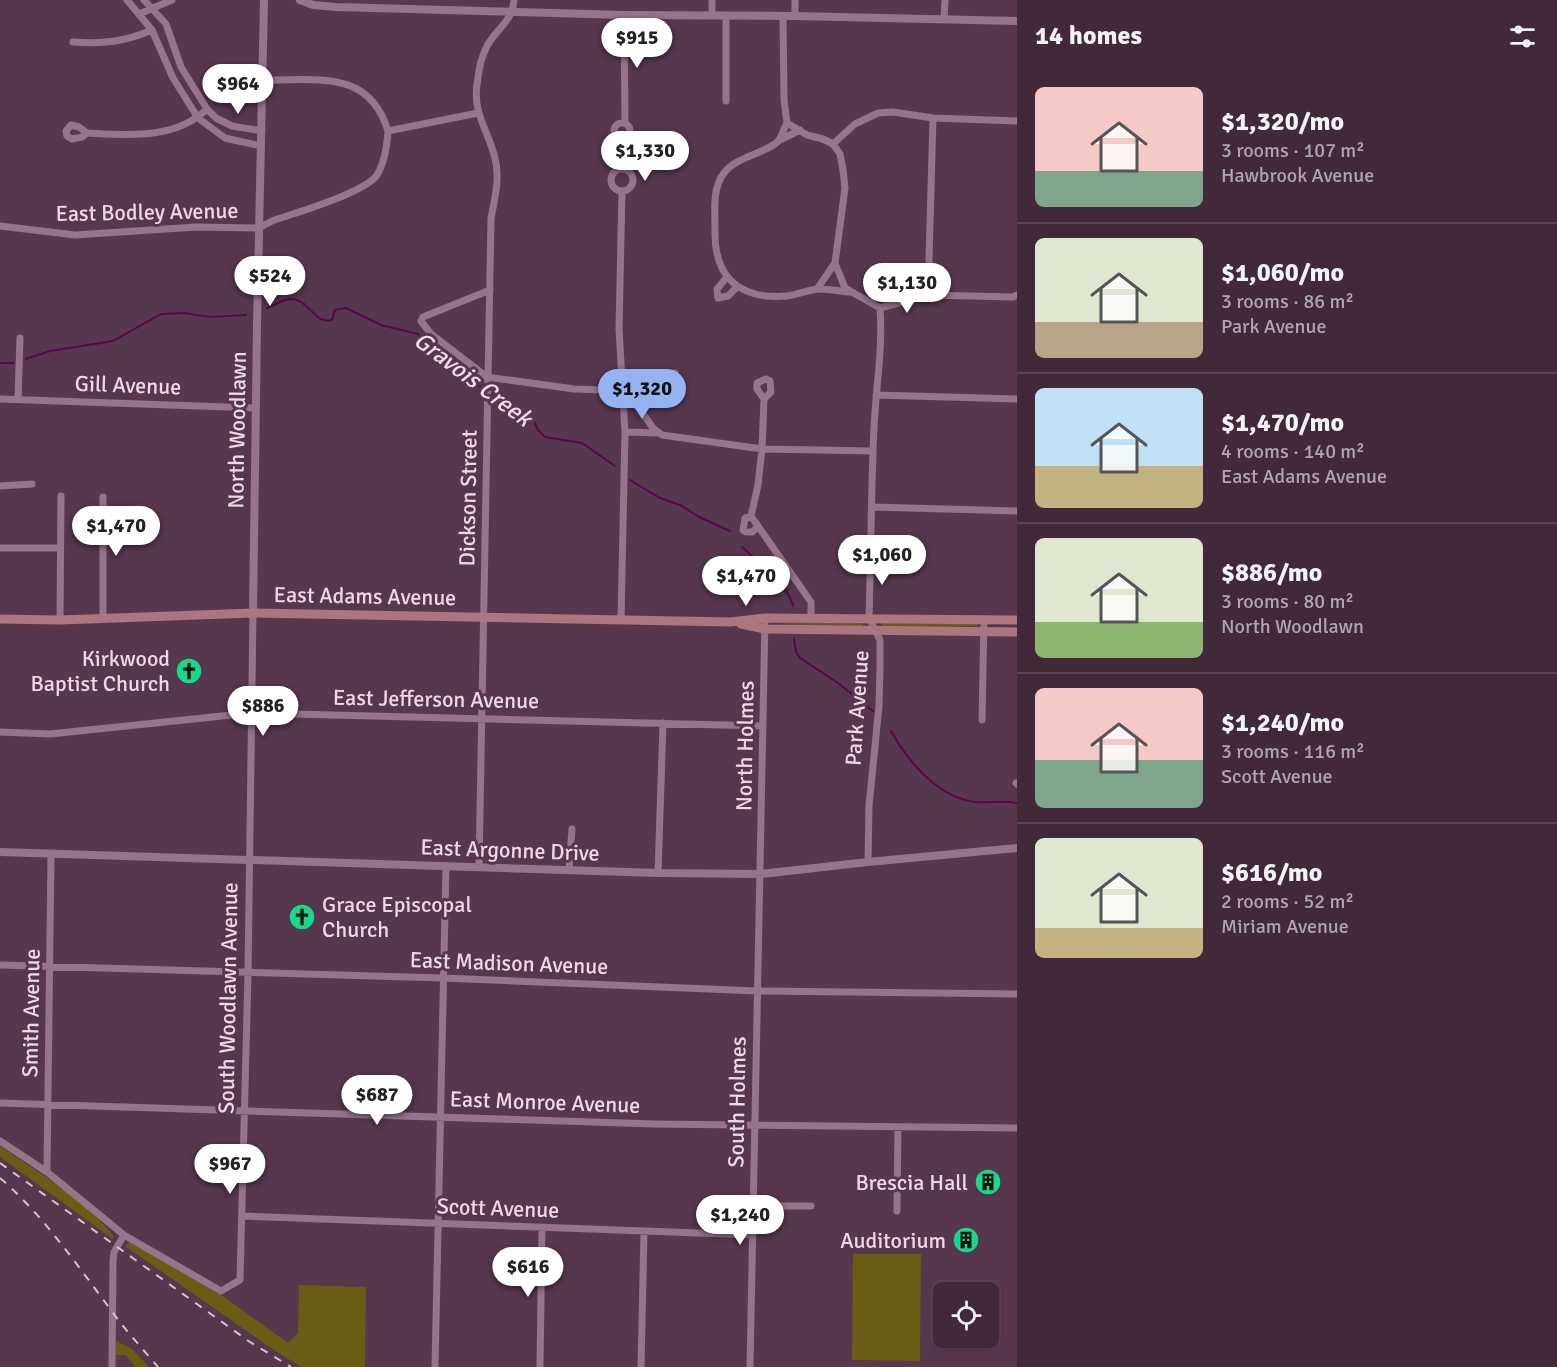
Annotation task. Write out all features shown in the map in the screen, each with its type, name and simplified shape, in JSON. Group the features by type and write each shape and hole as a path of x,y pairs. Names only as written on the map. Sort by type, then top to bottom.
{"main road":[{"name":"East Adams Avenue","path":"0,619 60,620 253,613 765,623"},
{"path":"765,623 811,618 1017,620"},
{"path":"765,623 875,630 1017,632"}],"street":[{"path":"127,0 152,30 173,78 198,118 225,138 261,146"},
{"path":"144,0 166,24 181,67 207,109 216,118 232,126 262,131"},
{"path":"139,14 172,0"},
{"name":"North Woodlawn","path":"248,860 264,0"},
{"path":"300,0 313,5 336,7 624,15 1017,21"},
{"path":"514,0 514,12"},
{"path":"712,0 712,16"},
{"path":"795,0 795,16"},
{"path":"944,19 945,0"},
{"name":"Dickson Street","path":"479,866 491,218 497,173 495,158 478,113 477,79 487,46 514,12"},
{"path":"624,15 625,123"},
{"path":"726,16 726,101"},
{"path":"778,141 787,123 784,100 783,16"},
{"path":"73,42 95,44 116,42 152,30"},
{"path":"259,228 272,221 362,189 376,177 383,161 388,131 376,104 367,94 354,86 336,81 263,80"},
{"path":"87,133 137,135 173,128 198,118 207,109"},
{"path":"833,144 855,124 878,113 893,112 933,118 1017,121"},
{"path":"388,131 478,113"},
{"path":"928,295 933,118"},
{"path":"787,123 823,138 833,144 840,154 845,188 835,263 817,289"},
{"path":"800,130 732,165 719,181 716,196 714,245 718,260 731,284 744,291 767,296 788,296 817,289 850,292"},
{"path":"621,620 625,432 619,329 622,191"},
{"name":"East Bodley Avenue","path":"0,226 75,235 196,227 259,228"},
{"path":"835,263 845,288 880,308 928,295 1013,297 1017,295"},
{"path":"727,277 717,289 718,298 728,296 737,287"},
{"path":"490,290 423,317 421,321 431,334 487,381 601,390 622,396 639,408 658,433"},
{"name":"Park Avenue","path":"868,862 869,806 879,706 880,668 880,640 869,618 873,451 882,338 880,308"},
{"path":"18,399 20,338"},
{"path":"639,408 675,374"},
{"path":"876,394 1017,399"},
{"name":"Gill Avenue","path":"0,399 255,408"},
{"path":"764,399 762,449 758,485 751,516 811,602 811,618"},
{"path":"625,432 658,433 762,449 873,451"},
{"path":"0,486 32,484"},
{"path":"60,620 61,496"},
{"path":"103,497 104,618"},
{"path":"872,507 1017,512"},
{"path":"751,516 745,518 743,530 752,532 758,527"},
{"path":"0,548 60,548"},
{"path":"982,720 984,619"},
{"name":"North Holmes","path":"761,874 765,623"},
{"name":"East Jefferson Avenue","path":"0,732 50,734 250,713 763,726"},
{"path":"658,873 663,723"},
{"path":"569,870 572,829"},
{"name":"East Argonne Drive","path":"0,852 658,873 761,874 1017,849"},
{"name":"Smith Avenue","path":"47,1172 51,854"},
{"name":"South Woodlawn Avenue","path":"124,1234 221,1291 240,1280 248,974 248,860"},
{"path":"435,1367 446,866"},
{"name":"South Holmes","path":"750,1367 761,874"},
{"name":"East Madison Avenue","path":"0,965 442,978 757,991 1017,993"},
{"name":"East Monroe Avenue","path":"0,1103 754,1126 1017,1128"},
{"path":"897,1211 898,1127"},
{"path":"0,1141 47,1172 124,1234 114,1252 113,1262 112,1367"},
{"path":"753,1206 811,1206"},
{"name":"Scott Avenue","path":"242,1216 753,1235"},
{"path":"540,1367 542,1228"},
{"path":"641,1367 644,1232"}],"shaded area":[{"path":"819,620 863,624 863,626 774,624 800,623"},
{"path":"882,623 978,624 978,626 886,627 882,626"},
{"path":"0,1146 74,1198 101,1222 113,1235 113,1239 0,1157"},
{"path":"132,1243 224,1297 288,1343 298,1333 299,1285 366,1287 365,1367 301,1367 125,1246"},
{"path":"853,1254 921,1254 920,1361 852,1360"},
{"path":"116,1341 132,1349 149,1367 136,1367 125,1355 115,1355"}],"waterway":[{"name":"Gravois Creek","path":"267,308 290,299 297,300 321,319 326,320 332,320 335,310 346,308 381,325 418,334 477,385 523,411 534,421 538,430 545,437 582,443 615,466"},
{"name":"Gravois Creek","path":"26,359 50,351 113,341 161,314 184,313 210,317 246,315"},
{"name":"Gravois Creek","path":"0,363 14,363"},
{"name":"Gravois Creek","path":"630,480 658,497 682,506 699,517 730,531"},
{"name":"Gravois Creek","path":"742,547 779,582 793,606"},
{"name":"Gravois Creek","path":"794,639 796,652 800,658 838,683 873,711"},
{"name":"Gravois Creek","path":"891,731 906,754 925,776 948,793 975,802 1017,803"}],"railway":[{"path":"0,1163 250,1342 291,1367"},
{"path":"0,1178 45,1224 122,1325 158,1367"}],"place":[{"name":"Kirkwood Baptist Church","path":"189,671"},
{"name":"Grace Episcopal Church","path":"302,917"},
{"name":"Brescia Hall","path":"988,1182"},
{"name":"Auditorium","path":"966,1240"}]}
